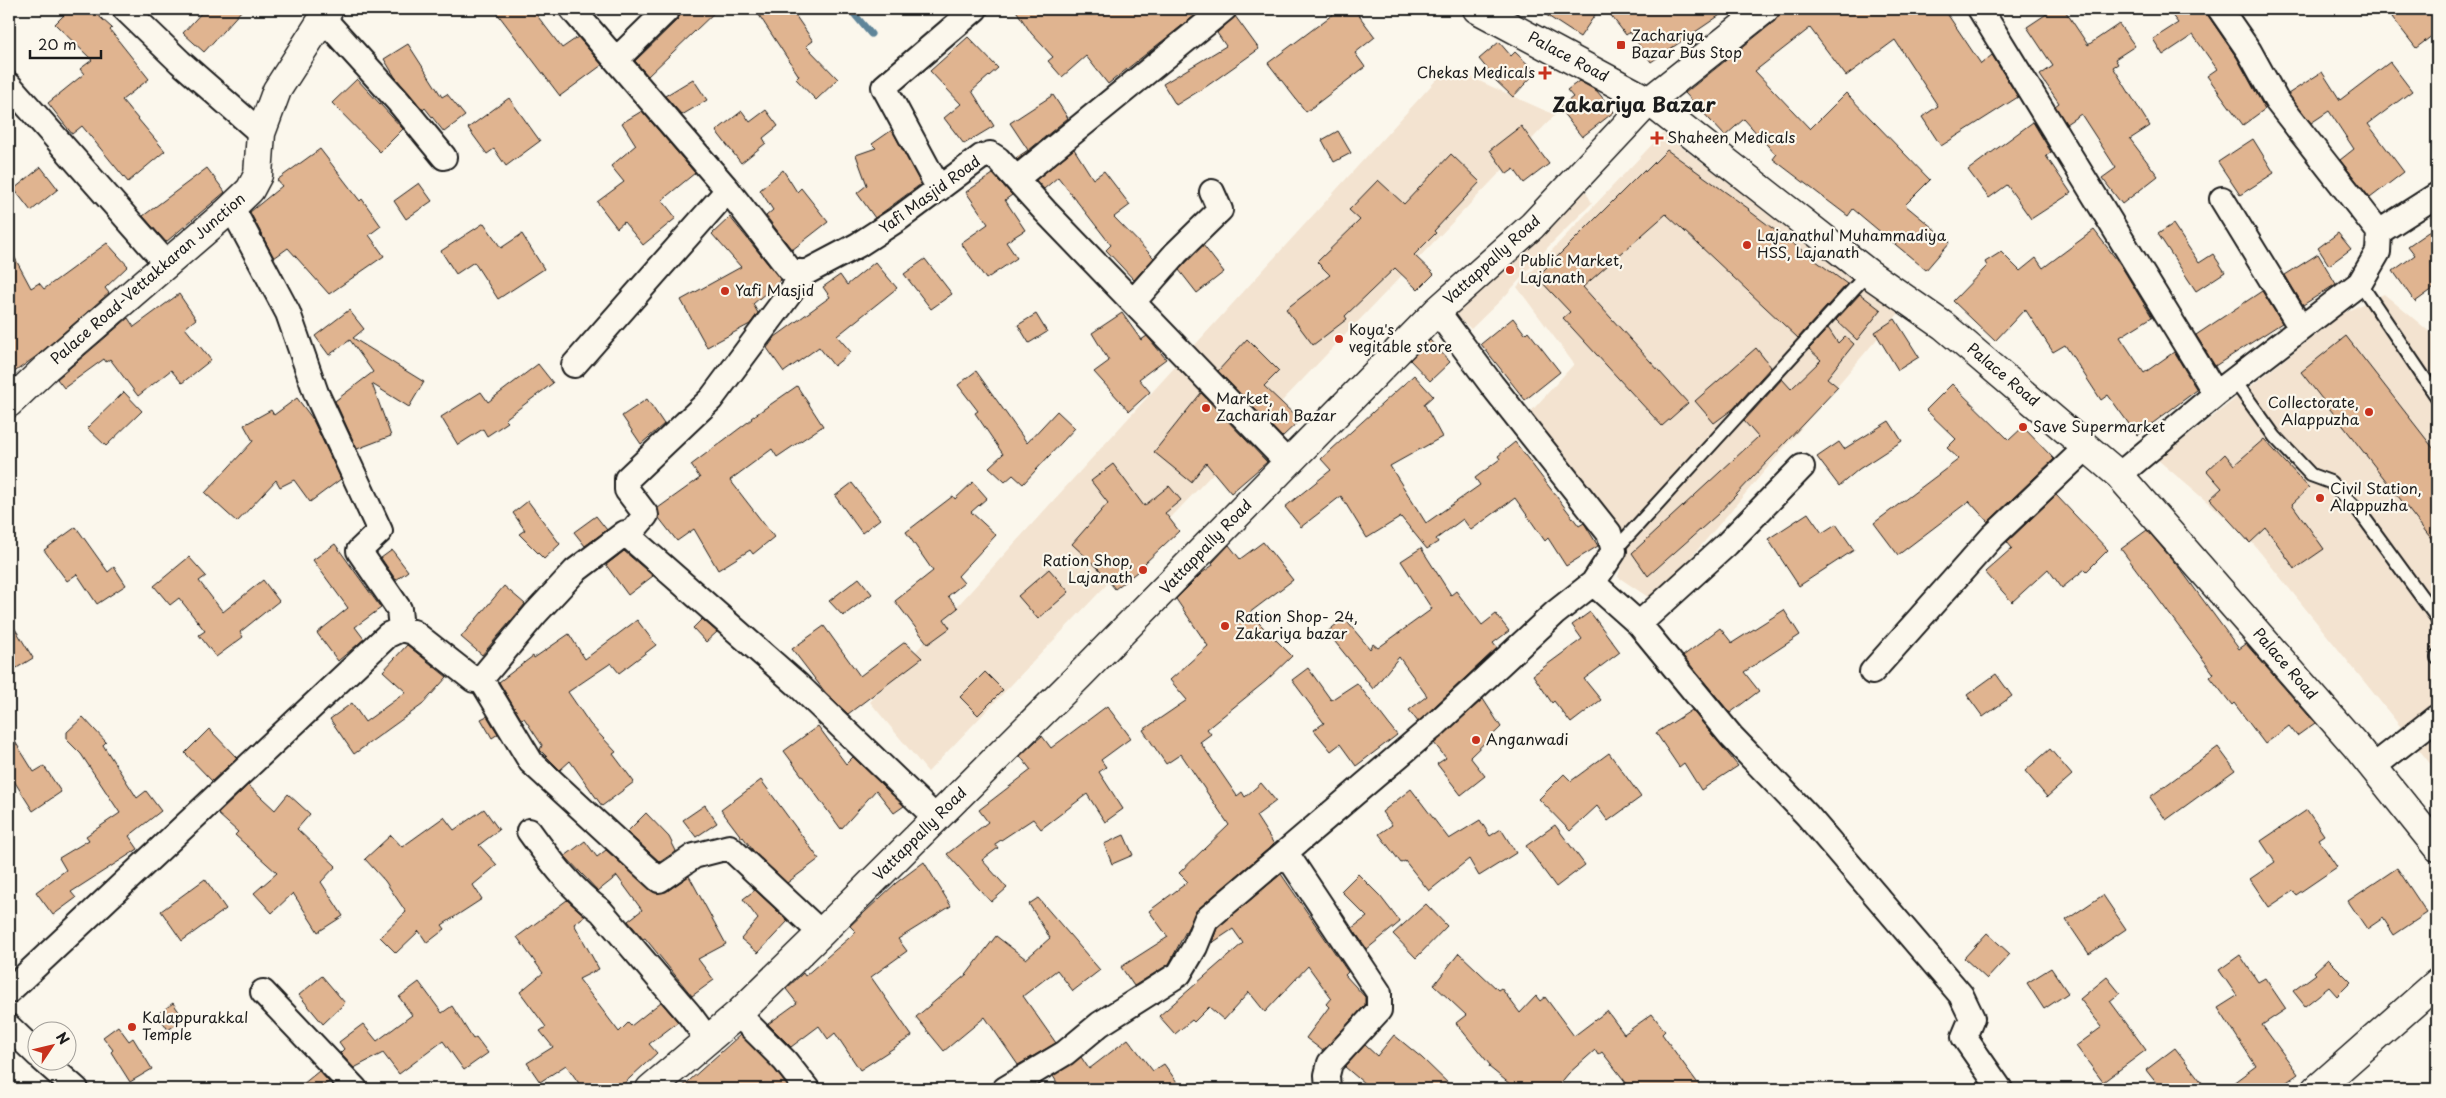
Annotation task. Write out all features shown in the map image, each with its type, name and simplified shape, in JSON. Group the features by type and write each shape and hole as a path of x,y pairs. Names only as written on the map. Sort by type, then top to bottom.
{"main road":[{"name":"Palace Road","path":"1477,9 1648,101 1868,273 1944,326 2087,447 2119,475 2373,767 2437,847"},
{"name":"Vattappally Road","path":"650,1089 738,1014 820,933 1437,311 1532,226 1648,101 1765,9"},
{"name":"Palace Road-Vettakkaran Junction","path":"10,399 232,208 250,190 258,175 261,134 276,90 325,13"},
{"path":"2317,1089 2437,983"}],"street":[{"path":"125,9 180,62 261,134"},
{"path":"572,9 728,190 790,270 805,273 711,399 627,479 627,490 646,515 629,535"},
{"path":"617,60 668,9"},
{"path":"939,189 884,86 975,9"},
{"path":"1016,179 1224,9"},
{"path":"1980,9 2225,387"},
{"path":"2119,475 2225,387 2360,282 2378,252 2378,232 2276,100 2249,51 2220,9"},
{"path":"325,13 444,158"},
{"path":"9,85 167,264"},
{"name":"Yafi Masjid Road","path":"805,273 866,240 939,189 981,156 990,154 998,159 1288,463"},
{"path":"574,365 728,190"},
{"path":"1133,302 1176,253 1220,210 1212,192"},
{"path":"2378,232 2437,195"},
{"path":"2222,199 2301,328"},
{"path":"232,208 288,313 316,392 380,530 359,551 399,609 401,629"},
{"path":"1005,1089 1065,1053 1100,1024 1179,974 1195,947 1206,920 1436,724 1555,614 1593,583 1614,551 1609,533 1492,385 1437,311"},
{"path":"1872,672 1992,537 2087,447"},
{"path":"1638,624 1727,544 1802,468"},
{"path":"9,991 388,635 401,629 413,632 474,680 481,679 535,614 575,571 625,533 798,685 936,818"},
{"path":"1593,583 1638,624 1731,736 1807,815 1961,995 1972,1018 1964,1037 2000,1089"},
{"path":"481,679 531,762 659,880 694,856 729,847 820,933"},
{"path":"2373,767 2437,717"},
{"path":"529,831 553,864 586,900 600,911 689,1014 708,1040"},
{"path":"1286,853 1379,993 1379,1010 1330,1063 1326,1076 1328,1089"},
{"path":"263,992 355,1089"},
{"path":"738,1014 785,1061 807,1089"},
{"path":"9,1027 28,1045"},
{"path":"54,1070 76,1089"}],"lane":[{"path":"1614,551 1868,273"},
{"path":"2360,282 2437,397"},
{"path":"2225,387 2311,476 2330,482 2359,511 2437,618"}],"shaded area":[{"name":"Market, Zachariah Bazar","path":"1448,67 1555,115 928,772 870,702"},
{"path":"1663,133 1899,313 1654,601 1618,577 1628,542 1527,416 1574,364 1517,287"},
{"name":"Public Market, Lajanath","path":"1583,186 1592,203 1548,247 1507,294 1471,329 1449,310"},
{"name":"Civil Station, Alappuzha","path":"2384,294 2437,338 2437,772 2247,536 2158,460 2343,313"}],"building":[{"path":"70,9 91,9 112,28 110,30 149,79 122,100 165,151 128,182 82,126 72,134 48,103 84,74 80,69 92,60 55,24"},
{"path":"205,9 243,9 204,52 183,33"},
{"path":"494,9 532,9 562,48 578,37 602,65 560,96"},
{"path":"681,9 718,9 648,76 635,61 678,19"},
{"path":"755,9 791,9 813,41 806,46 838,79 816,100 796,79 799,76"},
{"path":"1015,9 1203,9 1108,84 1086,56 1062,77 1048,61 1053,57 1031,33"},
{"path":"1340,9 1354,9 1375,37 1355,53 1365,67 1306,112 1268,63"},
{"path":"1537,9 1599,9 1580,37"},
{"path":"1606,9 1729,9 1651,62 1630,32 1626,35"},
{"path":"1780,9 1944,9 1981,64 1992,55 2018,97 1941,146 1922,117 1938,106 1895,40 1846,76 1810,28 1755,71 1810,129 1846,93 1930,180 1905,205 1950,242 1926,270 1853,209 1848,216 1773,159 1776,155 1744,119 1725,136 1685,93 1775,21"},
{"path":"2054,9 2064,9 2088,45 2119,24 2135,46 2115,59 2118,64 2113,67 2150,126 2130,139 2158,176 2122,204 2102,178 2116,168 2081,114 2066,124 2055,106 2059,103 2040,75 2053,66 2027,27"},
{"path":"2167,9 2206,9 2209,17 2237,58 2265,109 2243,125 2207,76 2217,69 2193,35 2163,55 2153,39 2178,23"},
{"path":"2402,9 2437,9 2437,32 2416,48 2392,17"},
{"path":"1235,16 1259,49 1207,86 1176,105 1163,84 1226,46 1217,33"},
{"path":"968,37 998,68 972,91 994,126 964,144 944,118 961,104 930,71"},
{"path":"1499,42 1511,56 1515,52 1536,72 1513,97 1492,77 1479,59"},
{"path":"408,44 442,97 447,94 465,116 444,132 425,108 423,110 395,77 384,59"},
{"path":"2390,62 2412,91 2368,124 2404,172 2370,198 2340,160 2354,149 2329,111 2311,123 2288,94 2322,72 2340,100"},
{"path":"357,79 403,129 380,152 332,103"},
{"path":"693,79 707,100 682,115 665,96"},
{"path":"1579,81 1597,91 1614,112 1582,137 1559,108 1573,97 1567,90"},
{"path":"1053,95 1068,118 1017,160 1016,158 1028,150 1010,123"},
{"path":"509,98 540,141 506,166 494,149 487,154 468,128"},
{"path":"766,110 778,126 763,138 766,143 741,163 716,131 742,111 750,122"},
{"path":"642,111 695,173 662,200 676,218 643,245 624,222 617,228 597,202 624,182 611,166 636,145 622,123"},
{"path":"2033,122 2051,152 2046,156 2071,193 2031,219 2007,185 1989,198 1968,170"},
{"path":"1521,126 1549,164 1524,183 1514,169 1507,174 1490,150"},
{"path":"892,130 921,184 875,218 857,193 867,185 856,155 876,148 872,144"},
{"path":"1338,131 1351,153 1334,162 1322,140"},
{"path":"2253,139 2274,173 2240,195 2218,162"},
{"path":"320,149 360,201 362,199 381,226 369,235 384,256 329,294 288,248 274,258 250,212 282,186 277,180"},
{"path":"1074,149 1093,179 1104,171 1130,205 1114,217 1154,258 1134,280 1106,250 1111,245 1058,177 1044,189 1036,180"},
{"name":"Lajanathul Muhammadiya HSS, Lajanath","path":"1667,150 1749,209 1847,284 1798,338 1666,214 1583,287 1688,403 1662,426 1563,318 1570,312 1537,277 1644,170 1645,172"},
{"path":"1451,154 1480,182 1434,231 1436,233 1414,255 1434,274 1418,290 1395,268 1345,316 1347,319 1313,345 1286,309 1330,275 1317,262 1360,220 1349,210 1378,180 1404,204"},
{"path":"41,167 58,189 31,211 14,189"},
{"path":"207,168 225,192 166,242 143,216"},
{"path":"783,170 797,192 801,188 828,222 792,250 766,216 773,210 760,190"},
{"path":"993,174 1012,195 1005,200 1025,230 1006,242 1017,258 986,279 961,243 988,224 966,192"},
{"path":"419,183 432,201 406,219 394,201"},
{"path":"730,217 781,280 753,304 758,313 750,324 707,347 681,300 741,267 712,234"},
{"path":"484,223 501,248 522,234 544,269 498,299 474,262 456,274 441,251"},
{"path":"2173,224 2199,263 2213,254 2225,272 2196,291 2158,234"},
{"path":"2437,226 2437,286 2415,302 2393,271 2415,255 2408,246"},
{"path":"2094,230 2120,264 2152,317 2120,337 2144,373 2174,352 2197,390 2137,435 2108,395 2101,400 2065,345 2053,352 2025,309 1995,341 1953,301 1987,266 1985,262 2001,252 2020,271 2036,258 2043,268"},
{"path":"2338,233 2351,249 2329,265 2318,248"},
{"path":"107,243 128,266 105,288 109,293 38,355 9,376 9,247 31,288 39,283 44,289"},
{"path":"1203,245 1224,272 1197,293 1179,270"},
{"path":"2318,254 2336,284 2303,305 2285,275"},
{"path":"925,259 952,294 931,309 904,274"},
{"path":"875,262 897,288 837,336 851,352 834,366 819,347 784,372 767,348 775,337 830,297 823,287 840,275 847,285"},
{"path":"2262,291 2282,323 2215,366 2196,335"},
{"path":"179,294 196,319 185,328 211,360 182,383 171,370 138,396 110,359 106,362 104,359 64,388 57,379 128,318 134,327"},
{"path":"1860,294 1881,310 1857,340 1836,320"},
{"path":"349,310 364,329 353,338 424,382 409,407 372,384 391,436 357,449 335,401 373,372 350,340 329,355 315,336"},
{"path":"1122,313 1141,340 1147,336 1166,359 1139,379 1150,392 1129,411 1094,372 1109,361 1092,333"},
{"path":"1036,314 1047,332 1029,343 1018,325"},
{"path":"1513,318 1525,334 1528,331 1560,372 1525,400 1481,344"},
{"path":"1895,319 1919,357 1898,370 1875,332"},
{"path":"1828,328 1838,343 1845,336 1854,344 1827,378 1838,387 1718,514 1648,576 1632,553 1758,437 1744,421 1782,379 1791,389 1821,360 1809,349"},
{"name":"Collectorate, Alappuzha","path":"2346,336 2437,453 2437,546 2301,372"},
{"path":"1247,339 1279,371 1264,386 1300,420 1282,437 1218,371"},
{"path":"1430,340 1450,362 1430,381 1410,360"},
{"path":"1756,348 1771,367 1733,409 1714,423 1695,401"},
{"path":"538,364 553,383 505,419 508,422 487,436 483,429 458,445 441,417 481,392 488,402"},
{"path":"976,371 1027,443 1057,411 1075,428 1023,484 1013,475 1005,482 989,467 1003,454 975,413 978,411 958,385"},
{"path":"1414,375 1433,396 1424,404 1442,437 1390,466 1426,523 1480,485 1475,478 1500,459 1498,456 1515,442 1579,526 1584,523 1598,546 1566,566 1548,538 1545,541 1515,498 1471,530 1463,519 1436,539 1438,542 1427,549 1401,517 1367,538 1341,496 1301,527 1285,507 1331,470 1321,459"},
{"path":"1952,384 2009,440 2023,427 2054,459 1988,522 1969,501 1898,555 1874,523 1959,459 1947,448 1956,439 1926,410"},
{"path":"797,386 823,426 777,457 772,449 730,480 774,537 753,554 750,550 718,570 694,529 677,541 659,518 658,508 700,478 691,465 751,418"},
{"path":"124,392 142,411 106,446 87,428"},
{"path":"1201,393 1267,462 1231,493 1206,463 1191,482 1154,452"},
{"path":"297,398 312,418 341,479 310,502 294,480 280,487 276,480 237,522 205,493 253,441 244,425 271,410 274,415"},
{"path":"647,399 664,424 641,444 622,416"},
{"path":"1889,421 1902,441 1859,469 1839,486 1817,457 1839,442 1844,449"},
{"path":"2264,439 2309,488 2292,504 2324,549 2295,569 2266,528 2250,543 2210,499 2222,488 2207,471 2225,454 2234,465"},
{"path":"1113,464 1144,506 1169,486 1181,500 1165,513 1179,531 1145,563 1146,565 1115,589 1100,570 1072,544 1108,503 1091,481"},
{"path":"973,482 987,498 971,512 996,535 958,576 964,583 948,596 958,608 944,619 950,628 928,644 895,601 933,571 906,532 953,496 955,499"},
{"path":"852,483 880,519 862,533 835,496"},
{"path":"2056,495 2108,550 2087,571 2085,569 2062,588 2048,569 2012,602 1985,572 2012,548 2007,542"},
{"path":"528,501 560,544 544,559 519,534 525,530 513,513"},
{"path":"1808,513 1822,533 1836,524 1854,550 1799,586 1768,539"},
{"path":"596,516 607,530 585,546 574,532"},
{"path":"76,527 108,572 114,567 126,585 97,604 77,574 67,581 44,550"},
{"path":"2147,530 2181,570 2239,649 2246,644 2315,723 2297,736 2289,726 2265,744 2234,703 2232,705 2210,677 2214,674 2121,549"},
{"path":"1263,542 1293,580 1249,613 1292,656 1266,681 1207,729 1211,734 1200,742 1237,796 1242,792 1245,797 1261,783 1276,801 1256,816 1274,844 1197,910 1169,964 1134,986 1121,967 1168,937 1149,911 1188,882 1179,873 1229,825 1181,754 1166,764 1143,730 1187,700 1170,680 1208,646 1176,599 1202,573 1213,565 1212,563 1229,545 1240,559"},
{"path":"335,544 381,608 355,627 364,639 338,661 317,633 348,608 313,560"},
{"path":"1421,548 1451,595 1456,591 1482,625 1496,614 1509,631 1493,643 1497,648 1418,722 1409,710 1427,696 1399,657 1373,689 1327,632 1344,618 1370,649 1373,644 1378,648 1432,609 1401,561"},
{"path":"392,550 408,571 396,580 381,558"},
{"path":"624,551 653,576 628,595 606,565"},
{"path":"189,557 206,576 199,581 223,612 263,580 279,601 240,632 243,637 216,657 199,635 205,631 179,598 170,605 154,586"},
{"path":"1049,569 1069,592 1038,619 1018,596"},
{"path":"859,578 872,594 843,616 829,601"},
{"path":"504,586 525,604 482,655 461,637"},
{"path":"1784,610 1800,635 1744,672 1759,691 1730,713 1683,656 1720,628 1732,643"},
{"path":"1590,612 1620,652 1584,679 1601,700 1571,723 1554,701 1552,703 1533,675 1582,639 1572,625"},
{"path":"9,619 33,658 15,669 9,658"},
{"path":"702,619 717,632 706,642 693,628"},
{"path":"637,620 656,645 619,673 611,663 568,692 590,724 616,752 613,754 634,782 602,806 570,761 560,770 540,750 542,745 524,718 521,719 499,682 533,656 534,658 569,634 585,659"},
{"path":"824,626 860,676 905,642 922,658 848,714 825,692 792,649"},
{"path":"407,645 447,677 422,705 354,754 330,719 352,703 365,722 406,692 383,671"},
{"path":"1308,668 1331,700 1357,683 1397,735 1356,766 1340,744 1331,751 1314,730 1324,723 1292,680"},
{"path":"985,672 1003,690 978,715 960,697"},
{"path":"1996,674 2012,696 1983,717 1967,695"},
{"path":"1483,699 1501,727 1470,757 1485,776 1461,795 1437,764 1446,758 1434,743"},
{"path":"1107,706 1131,738 1101,760 1106,767 1099,772 1123,809 1105,822 1087,794 1041,829 1033,819 995,844 998,848 982,860 1007,888 991,902 947,854 988,822 979,810 1031,770 1020,756 1036,741 1042,736 1051,748"},
{"path":"1692,710 1738,766 1701,790 1684,763 1679,767 1656,733"},
{"path":"487,716 498,734 492,738 481,719"},
{"path":"83,717 106,742 103,745 137,798 146,791 161,811 129,836 138,849 71,892 76,898 53,915 36,892 66,870 59,858 89,840 86,836 120,813 81,754 67,740 67,732"},
{"path":"818,726 846,764 853,757 904,806 894,813 876,790 841,829 784,751"},
{"path":"209,729 237,758 212,781 185,753"},
{"path":"9,732 34,772 44,766 61,792 33,811 9,773"},
{"path":"2218,747 2235,770 2166,820 2150,797"},
{"path":"2050,749 2072,775 2047,797 2025,771"},
{"path":"1609,753 1641,797 1608,821 1597,806 1570,831 1539,799 1564,774 1571,781"},
{"path":"761,780 819,859 787,883 755,853 721,810"},
{"path":"248,785 275,810 288,794 310,814 297,829 336,866 321,882 343,916 318,932 293,893 272,913 254,893 277,873 235,835 238,832 218,814"},
{"path":"1411,789 1449,839 1480,820 1490,836 1501,829 1516,853 1479,876 1469,859 1429,891 1405,861 1401,863 1379,834 1392,825 1382,812"},
{"path":"705,805 717,823 696,837 683,820"},
{"path":"484,809 499,830 479,845 497,865 473,885 482,899 442,925 445,929 427,943 419,931 396,953 380,937 406,912 385,881 365,859 391,835 402,847 444,817 454,830"},
{"path":"2307,810 2324,835 2318,839 2337,867 2296,895 2293,891 2269,907 2250,879 2275,862 2261,841"},
{"path":"646,813 669,837 676,851 660,862 627,832"},
{"path":"1555,825 1585,865 1556,887 1526,846"},
{"path":"1124,835 1133,855 1112,864 1104,844"},
{"path":"585,841 597,857 606,850 655,893 666,892 689,876 726,944 698,959 714,980 692,996 645,938 643,939 628,921 642,910 617,876 598,891 565,856"},
{"path":"924,862 951,906 898,939 907,951 871,977 912,1036 860,1070 835,1033 828,1039 819,1026 791,1047 768,1024 797,1003 786,989 803,973 805,976 856,932 850,926 896,883"},
{"path":"2397,868 2427,913 2394,935 2383,918 2367,929 2348,901"},
{"path":"1281,874 1348,972 1345,975 1365,997 1365,1005 1323,1051 1306,1038 1329,1007 1326,1004 1331,998 1308,966 1265,1012 1249,992 1224,1020 1209,1007 1194,1022 1192,1020 1175,1034 1159,1016 1243,943 1233,929 1212,943 1217,928"},
{"path":"1358,874 1380,896 1400,922 1367,949 1352,928 1367,917 1341,891"},
{"path":"205,879 226,909 182,941 161,911"},
{"path":"755,890 788,921 758,953 741,939 758,919 743,899"},
{"path":"2103,895 2126,929 2089,954 2066,920"},
{"path":"1038,898 1100,970 1073,991 1057,970 1023,996 1056,1043 1018,1065 985,1017 944,1051 916,1017 967,974 996,936 1026,959 1050,938 1029,904"},
{"path":"567,900 585,916 574,924 599,969 579,979 619,1032 628,1023 631,1026 661,1002 678,1022 649,1044 657,1053 618,1089 583,1089 566,1065 540,1082 527,1063 553,1047 540,1031 546,1027 520,992 543,973 517,937"},
{"path":"1426,904 1447,926 1416,958 1393,934"},
{"path":"1987,933 2010,954 1987,979 1964,958"},
{"path":"1459,953 1498,990 1501,988 1520,1013 1536,996 1540,1001 1545,997 1574,1036 1607,1011 1624,1034 1652,1014 1665,1031 1662,1034 1702,1089 1631,1089 1602,1052 1598,1055 1595,1050 1568,1074 1556,1089 1516,1089 1489,1067 1490,1065 1456,1023 1466,1015 1434,985"},
{"path":"2240,955 2258,982 2265,978 2286,1009 2262,1025 2298,1074 2277,1089 2225,1089 2256,1066 2218,1008 2237,996 2219,970"},
{"path":"2328,959 2351,982 2337,996 2329,987 2305,1006 2293,991 2316,974 2314,972"},
{"path":"2051,968 2068,993 2044,1009 2027,983"},
{"path":"322,976 345,1003 323,1024 299,995"},
{"path":"2107,977 2120,993 2110,1001 2146,1050 2103,1082 2076,1046 2102,1027 2080,999"},
{"path":"419,982 442,1013 452,1006 473,1039 476,1037 488,1053 464,1070 443,1041 399,1074 383,1053 354,1068 340,1053 344,1049 339,1042 363,1024 377,1041 412,1015 399,997"},
{"path":"173,1003 184,1019 168,1030 158,1014"},
{"path":"118,1026 129,1041 133,1038 152,1069 130,1082 111,1052 113,1050 103,1037"},
{"path":"740,1035 775,1070 790,1089 680,1089"},
{"path":"1394,1035 1422,1058 1454,1089 1371,1089 1345,1067 1365,1045 1377,1056"},
{"path":"1128,1039 1153,1071 1164,1064 1182,1089 1061,1089 1053,1076 1081,1057 1089,1069"},
{"path":"2175,1048 2207,1089 2161,1089 2146,1070"},
{"path":"319,1071 329,1082 316,1089 297,1089"}],"waterway":[{"path":"850,9 871,34"}],"place":[{"name":"Zachariya Bazar Bus Stop","path":"1621,45"},
{"name":"Chekas Medicals","path":"1545,73"},
{"name":"Shaheen Medicals","path":"1657,138"},
{"name":"Lajanathul Muhammadiya HSS, Lajanath","path":"1747,245"},
{"name":"Public Market, Lajanath","path":"1510,270"},
{"name":"Yafi Masjid","path":"725,291"},
{"name":"Koya's vegitable store","path":"1339,339"},
{"name":"Market, Zachariah Bazar","path":"1206,408"},
{"name":"Collectorate, Alappuzha","path":"2369,412"},
{"name":"Save Supermarket","path":"2023,427"},
{"name":"Civil Station, Alappuzha","path":"2320,498"},
{"name":"Ration Shop, Lajanath","path":"1143,570"},
{"name":"Ration Shop- 24, Zakariya bazar","path":"1225,626"},
{"name":"Anganwadi","path":"1476,740"},
{"name":"Kalappurakkal Temple","path":"132,1027"}],"district":[{"name":"Zakariya Bazar","path":"1634,105"}]}
